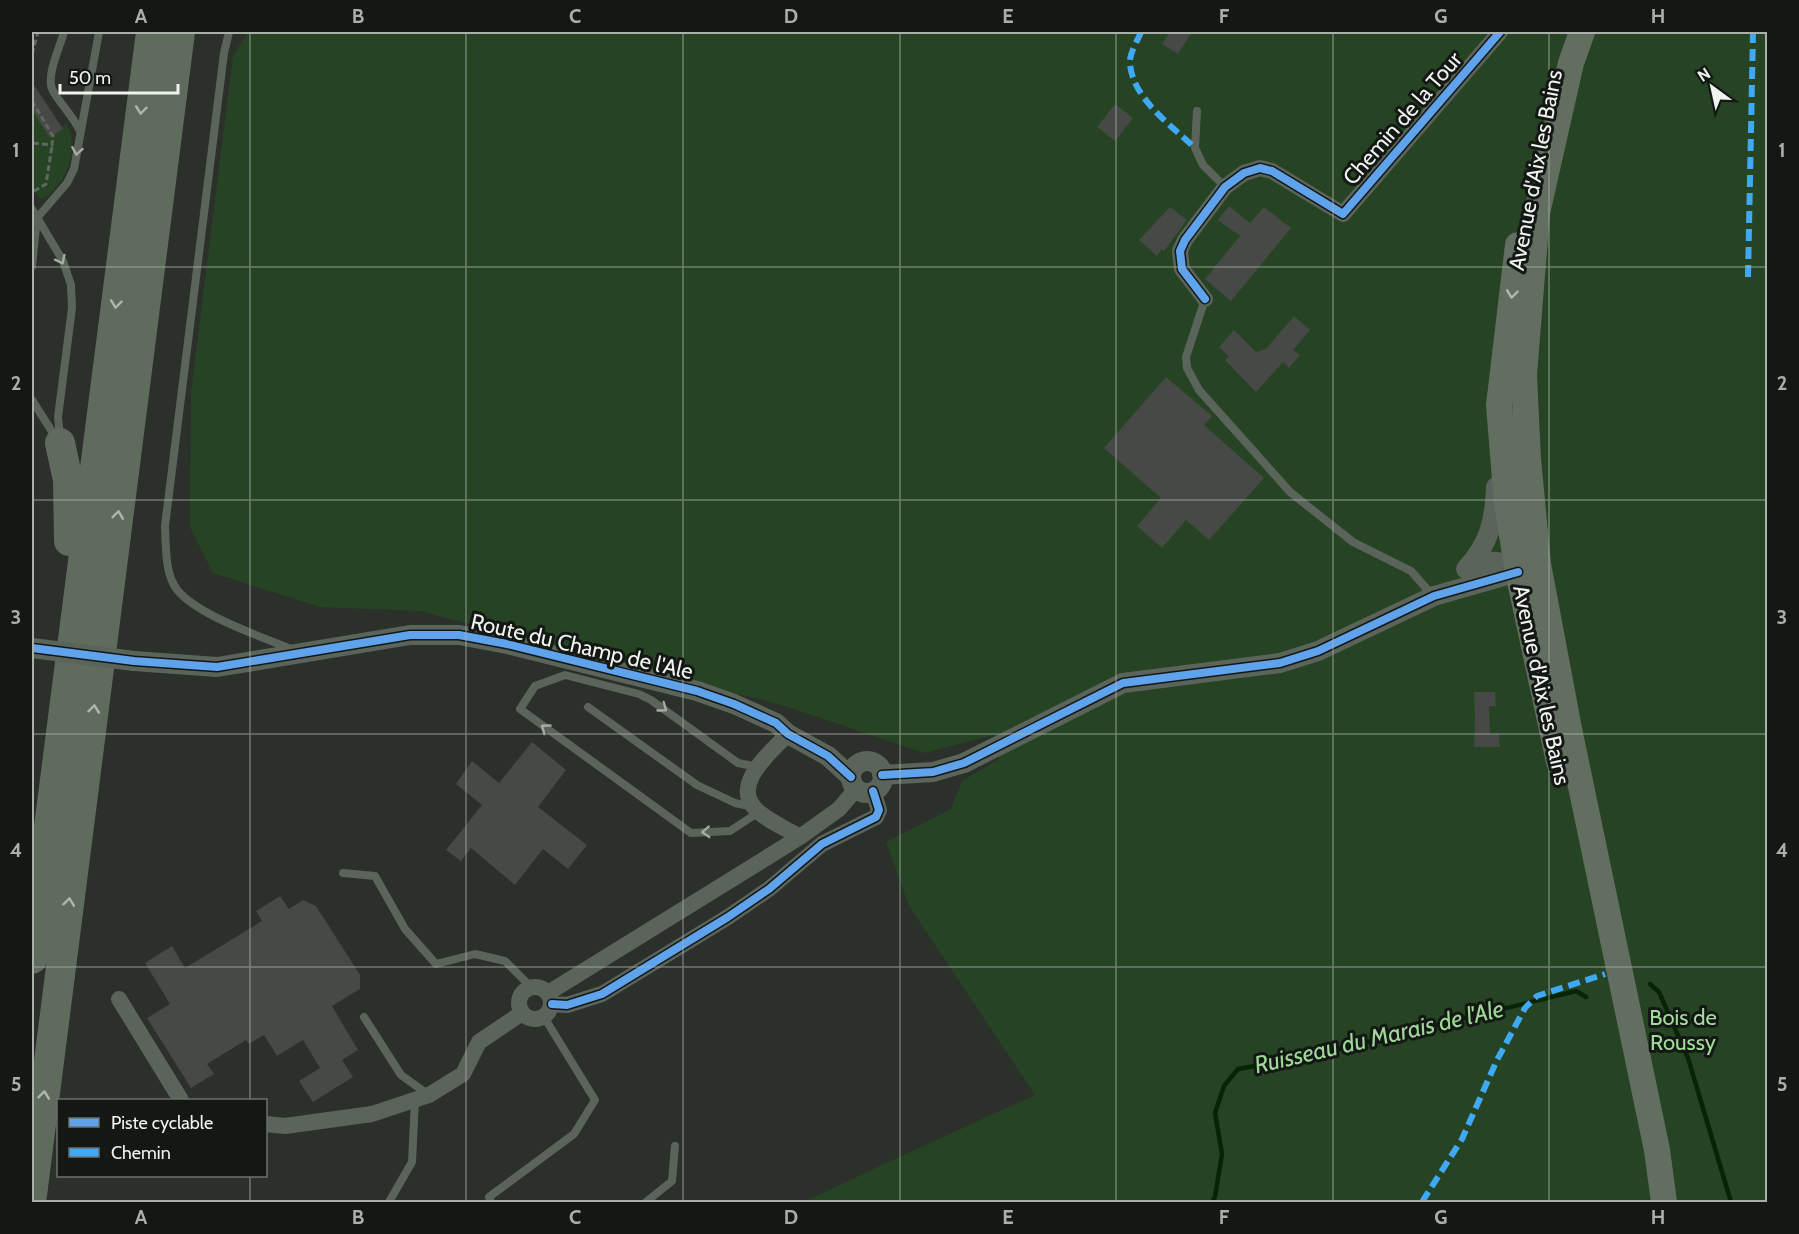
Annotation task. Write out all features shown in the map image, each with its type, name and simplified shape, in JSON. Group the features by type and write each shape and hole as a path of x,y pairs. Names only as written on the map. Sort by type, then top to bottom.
{"highway":[{"path":"32,959 151,32"},
{"path":"32,1195 180,32"},
{"path":"144,317 198,32"},
{"path":"32,942 70,531 68,480 60,443"}],"main road":[{"name":"Avenue d'Aix les Bains","path":"1566,32 1552,73 1521,222 1499,405 1507,504 1518,572 1605,974 1649,1154 1662,1197"},
{"name":"Avenue d'Aix les Bains","path":"1582,32 1571,63 1537,213 1524,375 1528,459 1538,564 1569,729 1657,1150 1662,1197"},
{"path":"1518,572 1528,546 1520,428 1524,375"}],"street":[{"name":"Chemin de la Tour","path":"1205,299 1182,270 1180,251 1185,240 1225,187 1244,173 1260,168 1272,171 1343,214 1500,32"},
{"path":"1434,596 1467,568 1482,549 1491,530 1496,512 1499,405"},
{"path":"1467,568 1490,560 1503,563 1518,572 1534,587 1555,690 1569,729"},
{"path":"548,1005 539,987 531,987 522,994 519,1004 522,1013 533,1019 548,1005 839,809 865,779 933,772 964,763 1124,683 1280,663 1318,651 1434,596 1518,572"},
{"name":"Route du Champ de l'Ale","path":"32,648 134,661 217,667 410,635 459,635 507,644 697,691 746,708 782,728 785,723 831,748 865,779"},
{"path":"782,728 751,777 748,789 757,810 800,837"},
{"path":"548,1005 567,1005 602,994 728,917 769,889 822,844 876,817 879,810 865,779"},
{"path":"119,999 180,1099"},
{"path":"267,1124 285,1126 372,1114 422,1098 463,1074 479,1042 522,1013"}],"lane":[{"path":"64,32 50,78 52,89 80,130"},
{"path":"32,266 37,218 67,183 74,169 99,32"},
{"path":"229,32 224,53 165,526 168,569 174,585 192,605 303,654"},
{"path":"1197,111 1195,148 1203,165 1225,187"},
{"path":"32,209 63,261 72,296 58,417 60,443"},
{"path":"1205,299 1186,357 1186,369 1199,390 1290,492 1353,542 1410,571 1434,596"},
{"path":"32,400 60,443"},
{"path":"757,810 730,831 691,833 520,709 535,686 564,675 651,699 738,763 758,767"},
{"path":"588,707 697,785 735,803 757,810"},
{"path":"343,873 375,876 405,929 436,964 475,954 505,961 531,987"},
{"path":"491,1203 489,1197 574,1134 595,1100 548,1005"},
{"path":"364,1017 401,1075 422,1098 412,1162 389,1203"},
{"path":"646,1203 672,1181 675,1146"}],"path":[{"path":"32,54 38,32"},
{"path":"32,101 54,136 46,184 34,191"},
{"path":"32,143 52,145"}],"green space":[{"name":"Bois de Roussy","path":"248,32 1767,32 1767,1202 804,1202 1035,1095 909,906 886,842 951,809 962,781 999,759 994,735 924,753 785,706 420,611 320,607 213,573 190,527 191,393 233,56"},
{"path":"32,109 51,137 66,123 72,143 65,175 44,199 39,198 32,187"}],"building":[{"path":"1170,32 1192,32 1178,54 1162,44"},
{"path":"32,82 63,129 50,138 32,110"},
{"path":"1115,104 1133,118 1115,141 1097,127"},
{"path":"1229,206 1250,223 1264,207 1291,228 1231,301 1205,279 1240,236 1218,220"},
{"path":"1170,207 1187,220 1164,251 1162,249 1157,256 1139,240"},
{"path":"1294,316 1310,330 1293,350 1300,355 1289,368 1283,362 1256,392 1225,360 1229,357 1219,347 1234,330 1256,352 1266,349"},
{"path":"1166,377 1212,416 1204,425 1264,478 1209,540 1186,520 1162,548 1137,526 1161,498 1104,448"},
{"path":"1474,692 1495,692 1496,706 1489,706 1490,734 1499,734 1500,747 1474,747"},
{"path":"532,742 566,770 538,807 587,845 568,869 543,849 515,885 471,848 461,861 446,850 482,805 456,784 472,761 499,783"},
{"path":"280,896 289,909 303,900 316,906 360,975 360,989 332,1006 358,1050 342,1060 353,1077 313,1102 299,1081 320,1068 303,1040 277,1056 264,1035 249,1044 246,1040 207,1064 214,1074 191,1088 147,1018 170,1004 145,963 172,946 185,968 262,921 256,911"}],"waterway":[{"name":"Ruisseau du Marais de l'Ale","path":"1650,984 1659,992 1688,1058 1731,1202"},
{"name":"Ruisseau du Marais de l'Ale","path":"1212,1202 1215,1197 1222,1154 1215,1113 1224,1086 1238,1069 1310,1056 1576,991 1586,997"}],"marked path":[{"path":"1141,32 1130,59 1132,76 1154,110 1195,148"},
{"path":"1748,277 1753,32"},
{"path":"1422,1202 1462,1139 1497,1060 1525,1008 1537,996 1605,974"}],"cycle path":[{"path":"1205,299 1182,269 1180,251 1185,240 1225,187 1244,173 1260,168 1272,171 1343,214 1500,32"},
{"path":"882,775 933,772 964,763 1123,683 1280,663 1318,651 1434,596 1518,572"},
{"path":"32,648 134,661 217,667 410,635 459,635 507,644 697,691 734,704 776,723 788,734 828,756 851,777"},
{"path":"552,1004 567,1005 602,994 728,917 769,889 822,844 876,817 879,810 873,791"}]}
